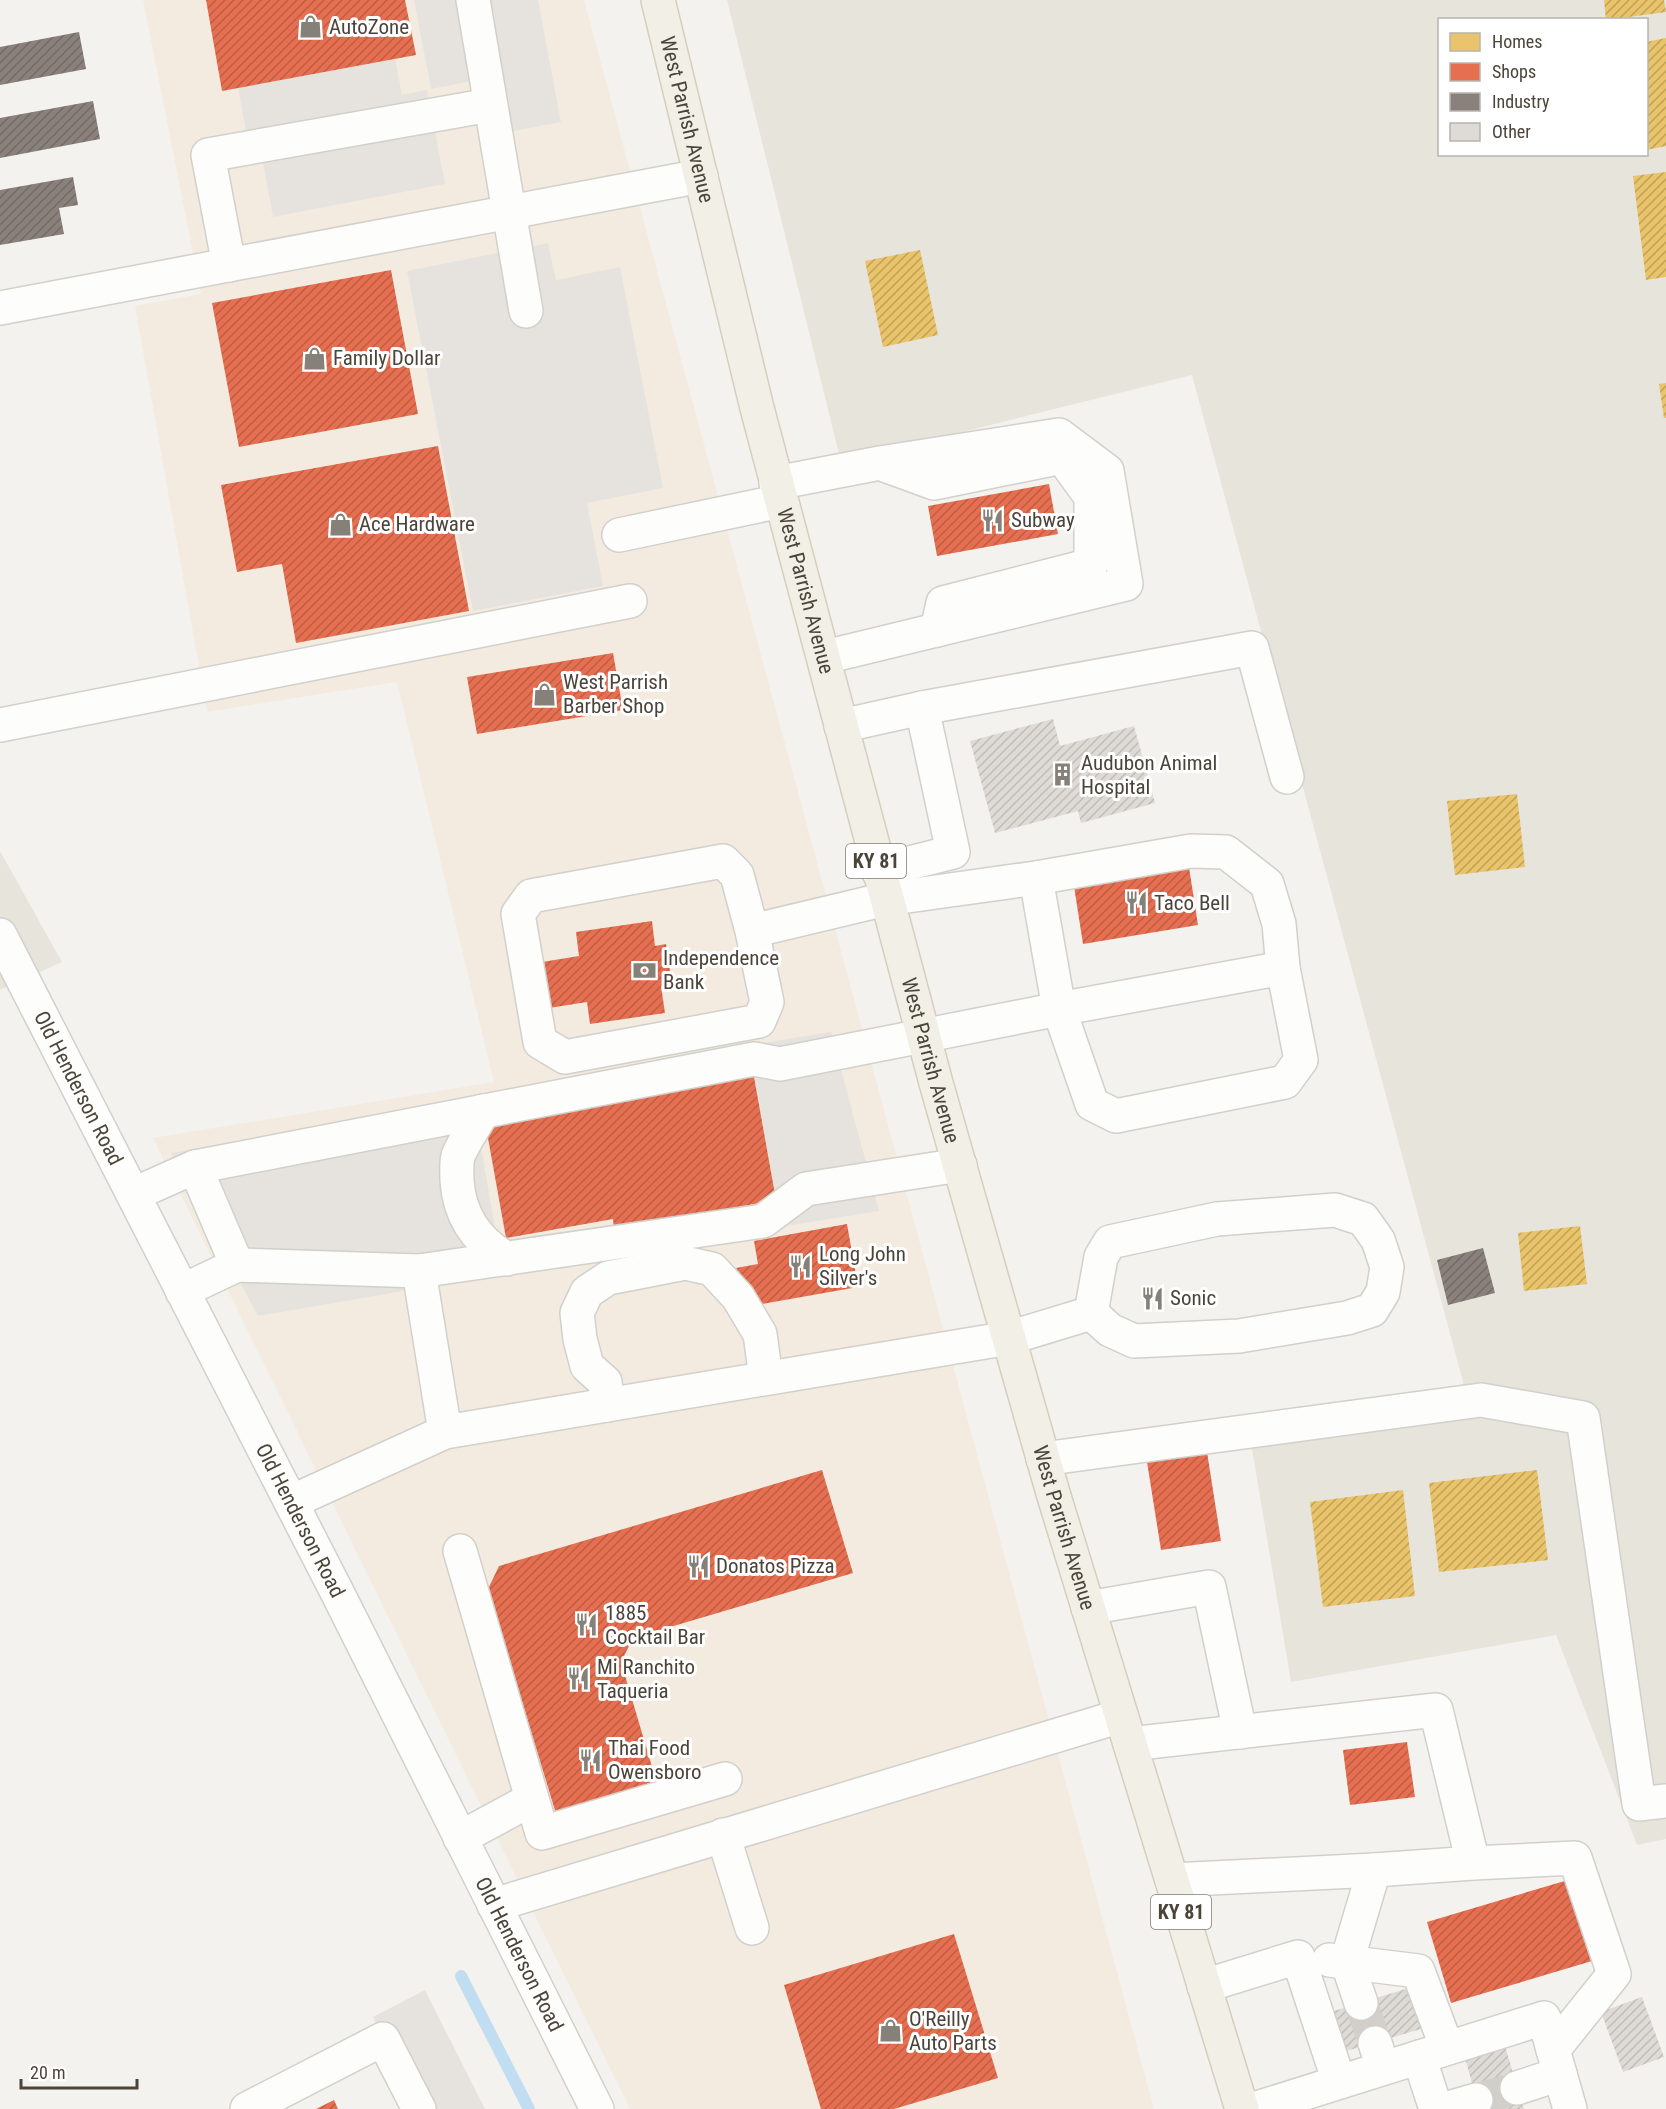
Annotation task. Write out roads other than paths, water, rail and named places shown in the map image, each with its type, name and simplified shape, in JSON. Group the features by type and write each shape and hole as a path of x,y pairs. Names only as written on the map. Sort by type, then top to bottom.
{"main road":[{"name":"West Parrish Avenue","path":"658,0 779,492 825,657 923,1037 1043,1459 1242,2109"}],"street":[{"path":"473,0 526,311"},
{"path":"229,265 208,155 490,105"},
{"path":"0,308 701,176"},
{"path":"619,535 880,463 934,483 1062,458 1091,497 1091,565 943,603 937,630 825,657"},
{"path":"0,725 630,601"},
{"path":"841,726 922,708 1252,648 1287,777"},
{"path":"752,931 882,885 953,852 922,708"},
{"path":"882,885 1036,878 1191,851 1226,852 1267,884 1280,924 1283,968 1301,1060 1285,1082 1116,1116 1092,1104 1059,1009 1036,878"},
{"path":"723,861 737,875 752,931 767,1002 759,1021 565,1057 540,1042 518,914 531,896 723,861"},
{"name":"Old Henderson Road","path":"0,935 291,1502 597,2109"},
{"path":"134,1194 195,1167 754,1059 780,1064 1283,968"},
{"path":"483,1111 458,1156 458,1193 464,1216 472,1230 507,1259"},
{"path":"182,1291 237,1265 419,1271 763,1221 806,1189 960,1165"},
{"path":"195,1167 237,1265"},
{"path":"1335,1210 1363,1219 1378,1240 1387,1268 1383,1292 1372,1310 1347,1318 1239,1336 1134,1341 1110,1330 1091,1313 1101,1257 1110,1242 1217,1219 1335,1210"},
{"path":"608,1405 605,1382 588,1366 580,1339 578,1313 587,1292 608,1278 685,1263 712,1269 738,1297 760,1334 766,1378"},
{"path":"419,1271 445,1432"},
{"path":"291,1502 445,1432 1009,1338 1091,1313"},
{"path":"1043,1459 1481,1400 1583,1418 1639,1804 1666,1801"},
{"path":"460,1551 542,1833 724,1779"},
{"path":"1088,1608 1209,1587 1240,1732"},
{"path":"494,1905 723,1835 1125,1730 1240,1732 1436,1710 1473,1863"},
{"path":"460,1838 532,1799"},
{"path":"723,1835 752,1928"},
{"path":"1172,1880 1575,1858 1614,1974 1556,2062 1517,2088"},
{"path":"1361,2003 1347,1961 1374,1870"},
{"path":"1298,1957 1339,2082"},
{"path":"1204,1986 1298,1957 1418,1971 1433,2053 1436,2109"},
{"path":"1254,2109 1339,2082 1379,2055 1433,2053 1544,2018 1570,2109"},
{"path":"247,2109 383,2039 419,2109"},
{"path":"1445,2109 1476,2100"}],"waterway":[{"path":"461,1976 529,2109"}],"tunnel":[{"path":"1361,2003 1375,2043"},
{"path":"1476,2100 1517,2088"}],"place":[{"name":"AutoZone","path":"311,27"},
{"name":"Family Dollar","path":"315,358"},
{"name":"Subway","path":"993,520"},
{"name":"Ace Hardware","path":"341,524"},
{"name":"West Parrish Barber Shop","path":"545,694"},
{"name":"Audubon Animal Hospital","path":"1063,775"},
{"name":"Taco Bell","path":"1136,903"},
{"name":"Independence Bank","path":"645,970"},
{"name":"Long John Silver's","path":"801,1266"},
{"name":"Sonic","path":"1152,1298"},
{"name":"Donatos Pizza","path":"698,1566"},
{"name":"1885 Cocktail Bar","path":"587,1625"},
{"name":"Mi Ranchito Taqueria","path":"579,1679"},
{"name":"Thai Food Owensboro","path":"590,1760"},
{"name":"O'Reilly Auto Parts","path":"891,2031"}]}
